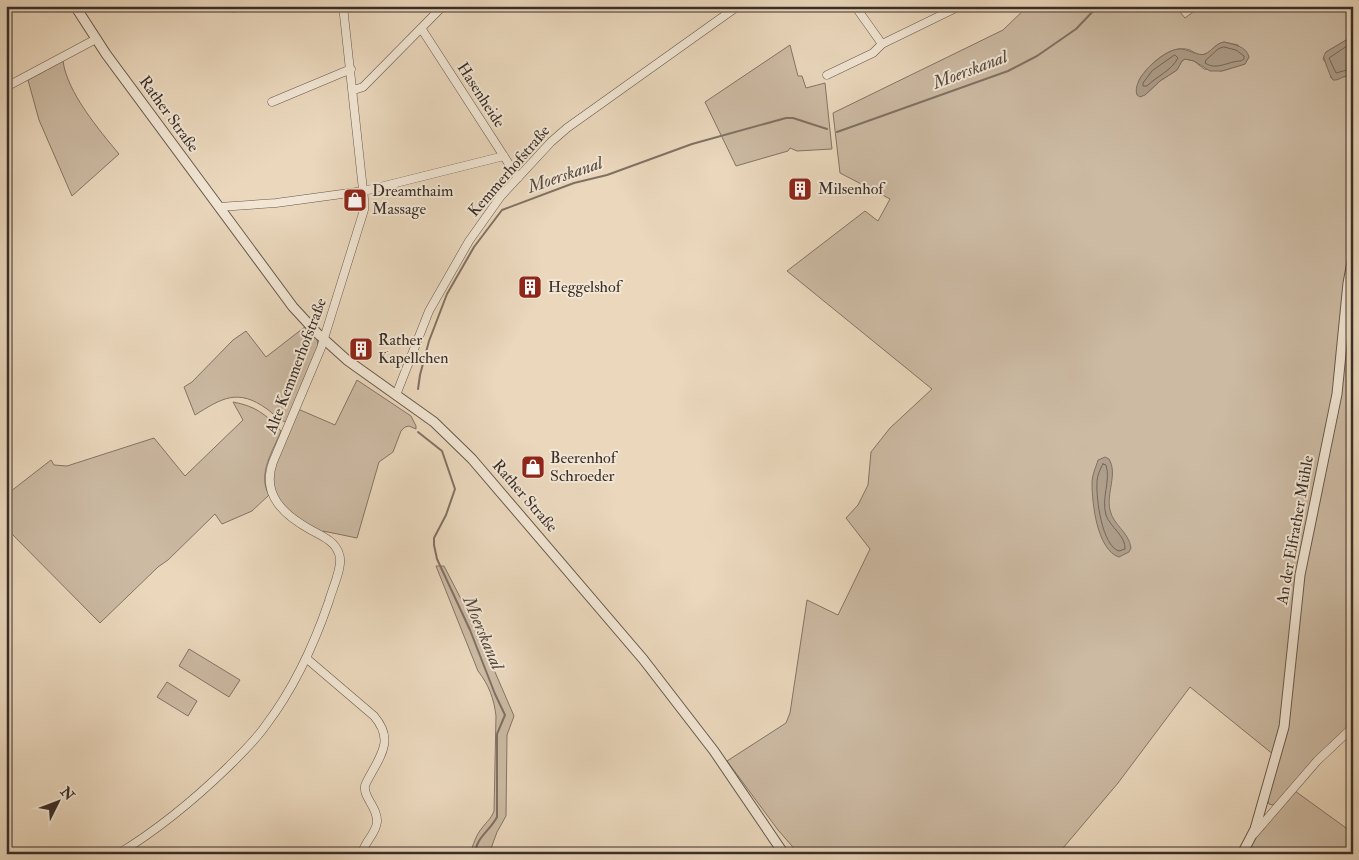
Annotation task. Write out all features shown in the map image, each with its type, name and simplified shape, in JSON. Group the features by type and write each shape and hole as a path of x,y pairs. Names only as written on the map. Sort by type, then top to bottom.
{"street":[{"path":"76,8 87,6"},
{"path":"228,6 234,8 242,6"},
{"name":"Alte Kemmerhofstraße","path":"118,854 153,831 190,802 248,747 270,720 306,658 318,633 338,571 340,558 337,549 331,542 302,525 280,507 270,489 269,476 273,462 324,340 363,214 364,192 344,6"},
{"path":"354,90 363,87 443,6"},
{"name":"Kemmerhofstraße","path":"396,395 429,311 443,284 469,241 501,196 551,142 567,128 738,6"},
{"path":"855,6 882,44"},
{"path":"827,75 872,53 882,44 960,6"},
{"name":"Rather Straße","path":"76,8 96,39 285,297 324,340 357,369 434,422 456,442 510,502 660,681 714,751 784,854"},
{"name":"Hasenheide","path":"421,28 518,178"},
{"path":"6,87 96,39"},
{"path":"272,102 351,69"},
{"path":"219,207 276,203 364,192 504,156"},
{"name":"An der Elfrather Mühle","path":"1252,836 1284,726 1300,575 1338,387 1347,291 1353,257"},
{"path":"306,658 374,716 382,725 386,738 381,756 365,786 366,794 372,802 376,813 377,823 363,848 362,854"},
{"name":"An der Elfrather Mühle","path":"1242,854 1252,836 1317,761 1353,727"},
{"name":"Rather Straße","path":"774,838 790,854"}],"shaded area":[{"path":"1028,6 1175,6 1185,18 1201,6 1353,6 1353,36 1326,52 1323,59 1328,66 1331,78 1353,76 1353,723 1315,758 1278,803 1273,805 1269,804 1267,799 1274,755 1190,687 1118,783 1058,854 799,854 778,830 727,761 786,723 790,713 807,600 838,615 870,549 846,518 858,505 868,485 871,452 890,428 932,389 787,271 865,211 878,221 890,199 840,173 833,113 1003,30","holes":["1224,42 1238,45 1249,57 1245,64 1222,71 1204,69 1194,61 1185,59 1177,70 1160,81 1145,95 1139,80 1148,68 1167,53 1182,49 1203,55"]},
{"path":"790,45 798,76 802,76 806,88 825,83 832,149 797,151 790,148 788,151 736,166 705,102"},
{"path":"63,61 77,98 119,154 72,196 39,120 28,80"},
{"path":"306,326 317,338 318,348 287,422 279,419 257,403 239,397 222,400 195,415 184,387 192,382 233,340 246,331 266,357"},
{"path":"357,380 411,416 416,429 409,426 405,427 401,431 393,452 379,462 357,538 322,532 297,518 282,504 277,496 272,478 278,455 298,409 335,425"},
{"path":"233,402 260,412 281,431 265,471 266,487 269,495 252,511 222,524 215,514 100,623 6,528 6,495 51,460 54,465 67,466 154,438 185,476 243,420"},
{"path":"436,566 444,566 476,628 514,716 507,735 506,816 497,832 489,854 470,854 478,834 494,811 495,710 490,692 478,671"},
{"path":"189,649 240,680 229,697 179,666"},
{"path":"167,682 197,701 188,716 157,697"},
{"path":"1295,791 1353,833 1353,854 1246,854 1254,838"}],"water":[{"path":"1353,36 1353,76 1333,80 1324,55"},
{"path":"1224,42 1240,46 1248,53 1249,57 1245,64 1222,71 1210,71 1194,61 1185,59 1177,70 1160,81 1145,95 1140,97 1137,95 1136,88 1143,74 1164,55 1178,49 1202,55"},
{"path":"1105,457 1109,459 1112,471 1109,497 1110,510 1114,520 1130,542 1131,548 1129,552 1119,557 1112,553 1101,536 1093,502 1093,474 1098,460"}],"waterway":[{"name":"Moerskanal","path":"837,132 1008,71 1037,56 1076,29 1098,6"},
{"name":"Moerskanal","path":"418,389 429,341 447,294 474,247 502,210 574,183 607,175 692,144 786,118 793,118 827,129"},
{"name":"Moerskanal","path":"418,432 442,451 455,489 446,515 434,538 437,559 470,630 505,715 497,734 497,817 478,843 475,854"}],"place":[{"name":"Milsenhof","path":"800,189"},
{"name":"Dreamthaim Massage","path":"355,200"},
{"name":"Heggelshof","path":"530,287"},
{"name":"Rather Kapellchen","path":"361,349"},
{"name":"Beerenhof Schroeder","path":"533,467"}]}
